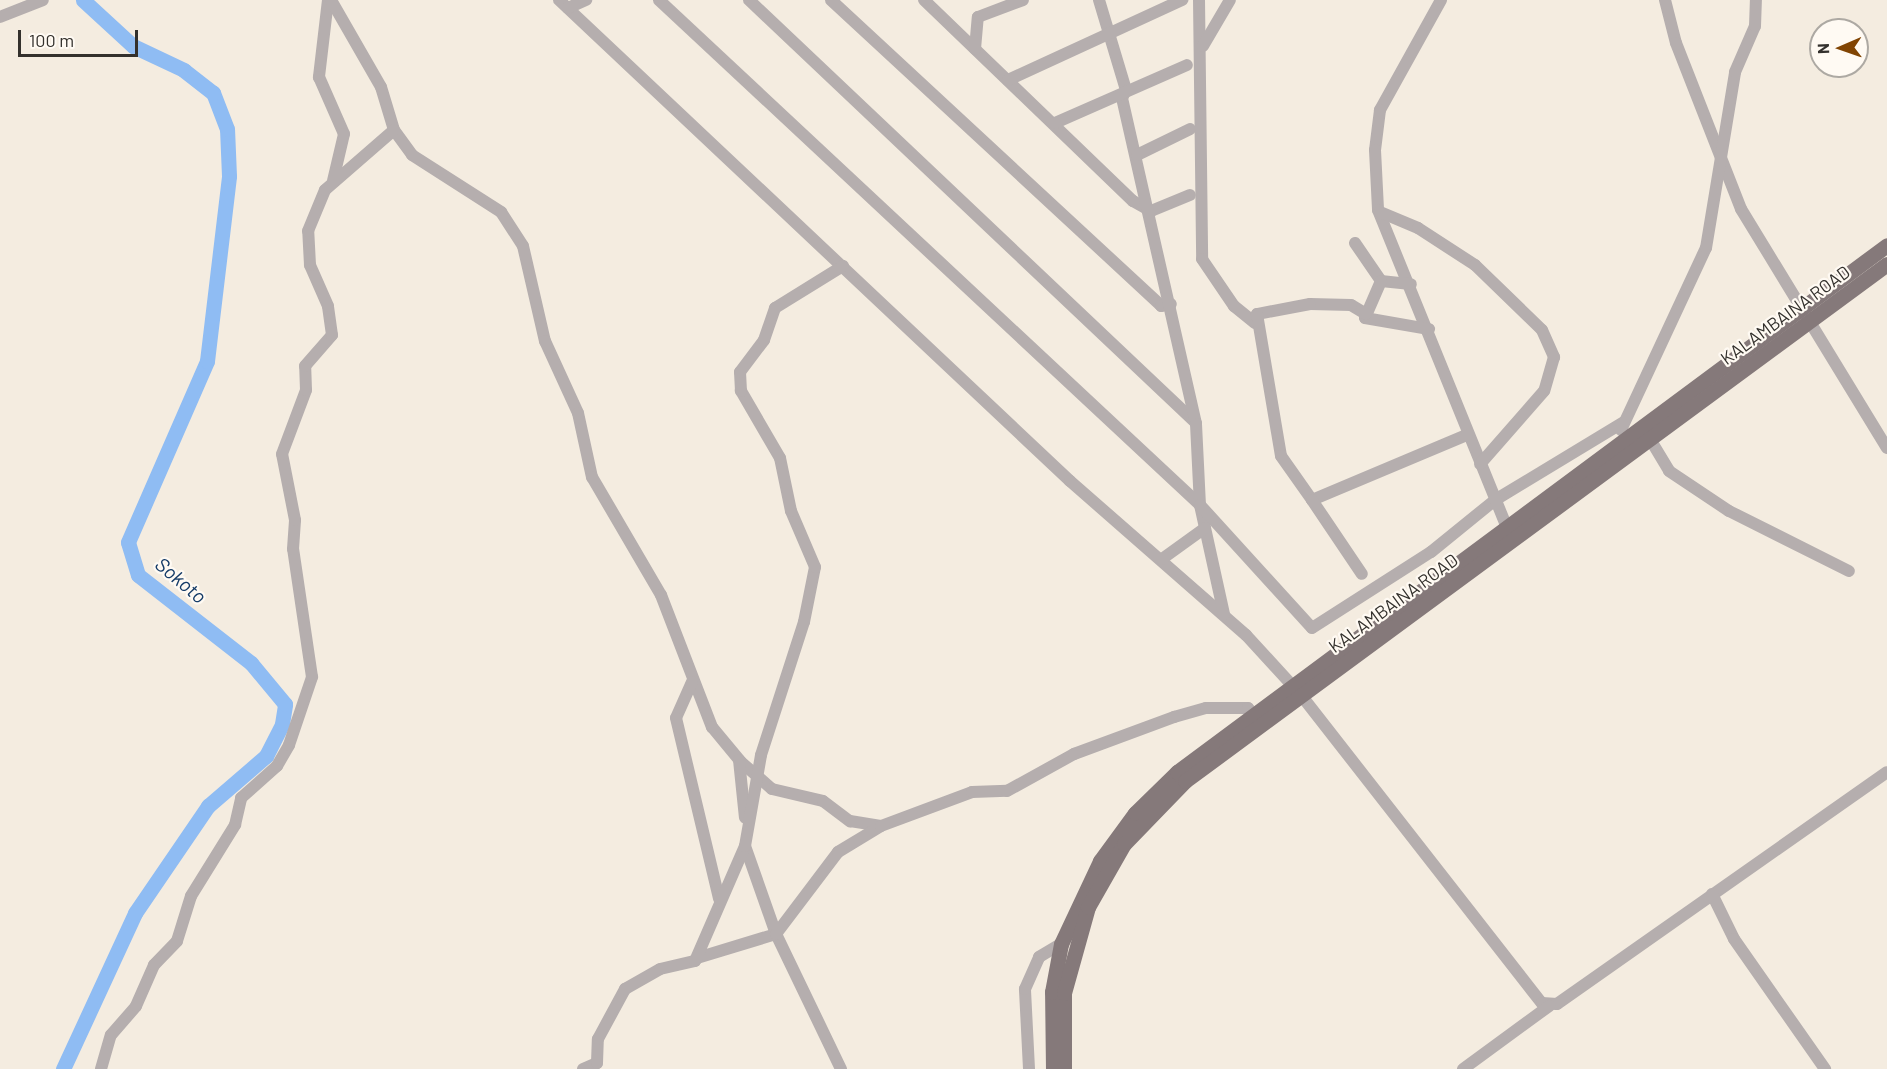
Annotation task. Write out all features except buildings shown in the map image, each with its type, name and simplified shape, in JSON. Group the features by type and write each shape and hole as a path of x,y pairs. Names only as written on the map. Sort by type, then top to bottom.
{"main road":[{"path":"1296,691 1507,526 1624,439 1804,316 1887,245"},
{"name":"KALAMBAINA ROAD","path":"1064,1069 1064,993 1072,948 1110,867 1143,821 1185,781 1257,720 1650,439 1804,316 1887,264"},
{"path":"1053,1069 1052,992 1061,944 1077,902 1114,837 1177,771 1257,720"}],"street":[{"path":"0,17 43,0"},
{"path":"329,0 381,87 394,130 412,155 501,212 522,246 545,341 578,413 592,477 661,595 692,682 712,727 739,760 772,789 823,801 850,821 881,826"},
{"path":"102,1069 111,1035 136,1006 154,965 177,941 191,896 235,825 241,798 277,766 289,745 312,677 293,549 295,520 282,454 306,390 305,366 333,335 310,265 308,231 332,182 344,134 319,77 329,0"},
{"path":"564,4 586,0"},
{"path":"659,0 1200,505 1312,628 1431,552 1495,500 1622,423"},
{"path":"749,0 1196,424"},
{"path":"831,0 1161,306 1171,304"},
{"path":"924,0 1055,123 1133,201 1151,211"},
{"path":"975,49 978,17 1023,0"},
{"path":"1099,0 1126,90 1122,98 1151,211 1196,424 1200,505 1224,614"},
{"path":"1008,80 1182,0"},
{"path":"1199,0 1203,46 1202,259 1234,306 1255,323"},
{"path":"1203,46 1230,0"},
{"path":"1442,0 1380,110 1375,150 1380,212 1429,329 1467,435 1507,526"},
{"path":"1665,0 1722,165 1804,316 1887,448"},
{"path":"1624,439 1622,423 1706,248 1722,165 1735,72 1755,26 1756,0"},
{"path":"564,4 1070,481 1224,614 1296,691 1542,1003 1549,1006"},
{"path":"1055,123 1187,65"},
{"path":"1137,155 1190,129"},
{"path":"332,182 394,130"},
{"path":"1151,211 1190,195"},
{"path":"1380,212 1418,228 1475,265 1542,330 1554,357 1544,391 1480,464"},
{"path":"1355,243 1381,281 1411,284"},
{"path":"698,958 719,899 745,846 756,775 815,567 791,511 780,458 741,392 740,372 764,340 775,308 843,266"},
{"path":"1366,314 1381,281"},
{"path":"1362,574 1281,456 1255,323 1257,314 1310,303 1351,305 1385,323 1429,329"},
{"path":"1312,500 1467,435"},
{"path":"1650,439 1669,471 1729,512 1773,538 1822,554 1849,571"},
{"path":"1162,559 1205,528"},
{"path":"692,682 676,718 719,899"},
{"path":"583,1069 597,1063 598,1039 625,989 660,969 776,934 820,868 881,826 972,792 1007,791 1074,754 1174,717 1206,708 1248,708 1257,720"},
{"path":"739,760 747,825"},
{"path":"1464,1069 1549,1006 1887,772"},
{"path":"745,846 776,934 841,1069"},
{"path":"1712,894 1734,939 1825,1069"},
{"path":"1029,1069 1025,989 1039,957 1061,944"}],"waterway":[{"name":"Sokoto","path":"63,1069 135,913 208,806 266,756 282,724 285,704 251,663 138,575 128,542 207,361 229,176 227,129 213,93 184,70 133,46 83,0"}]}
